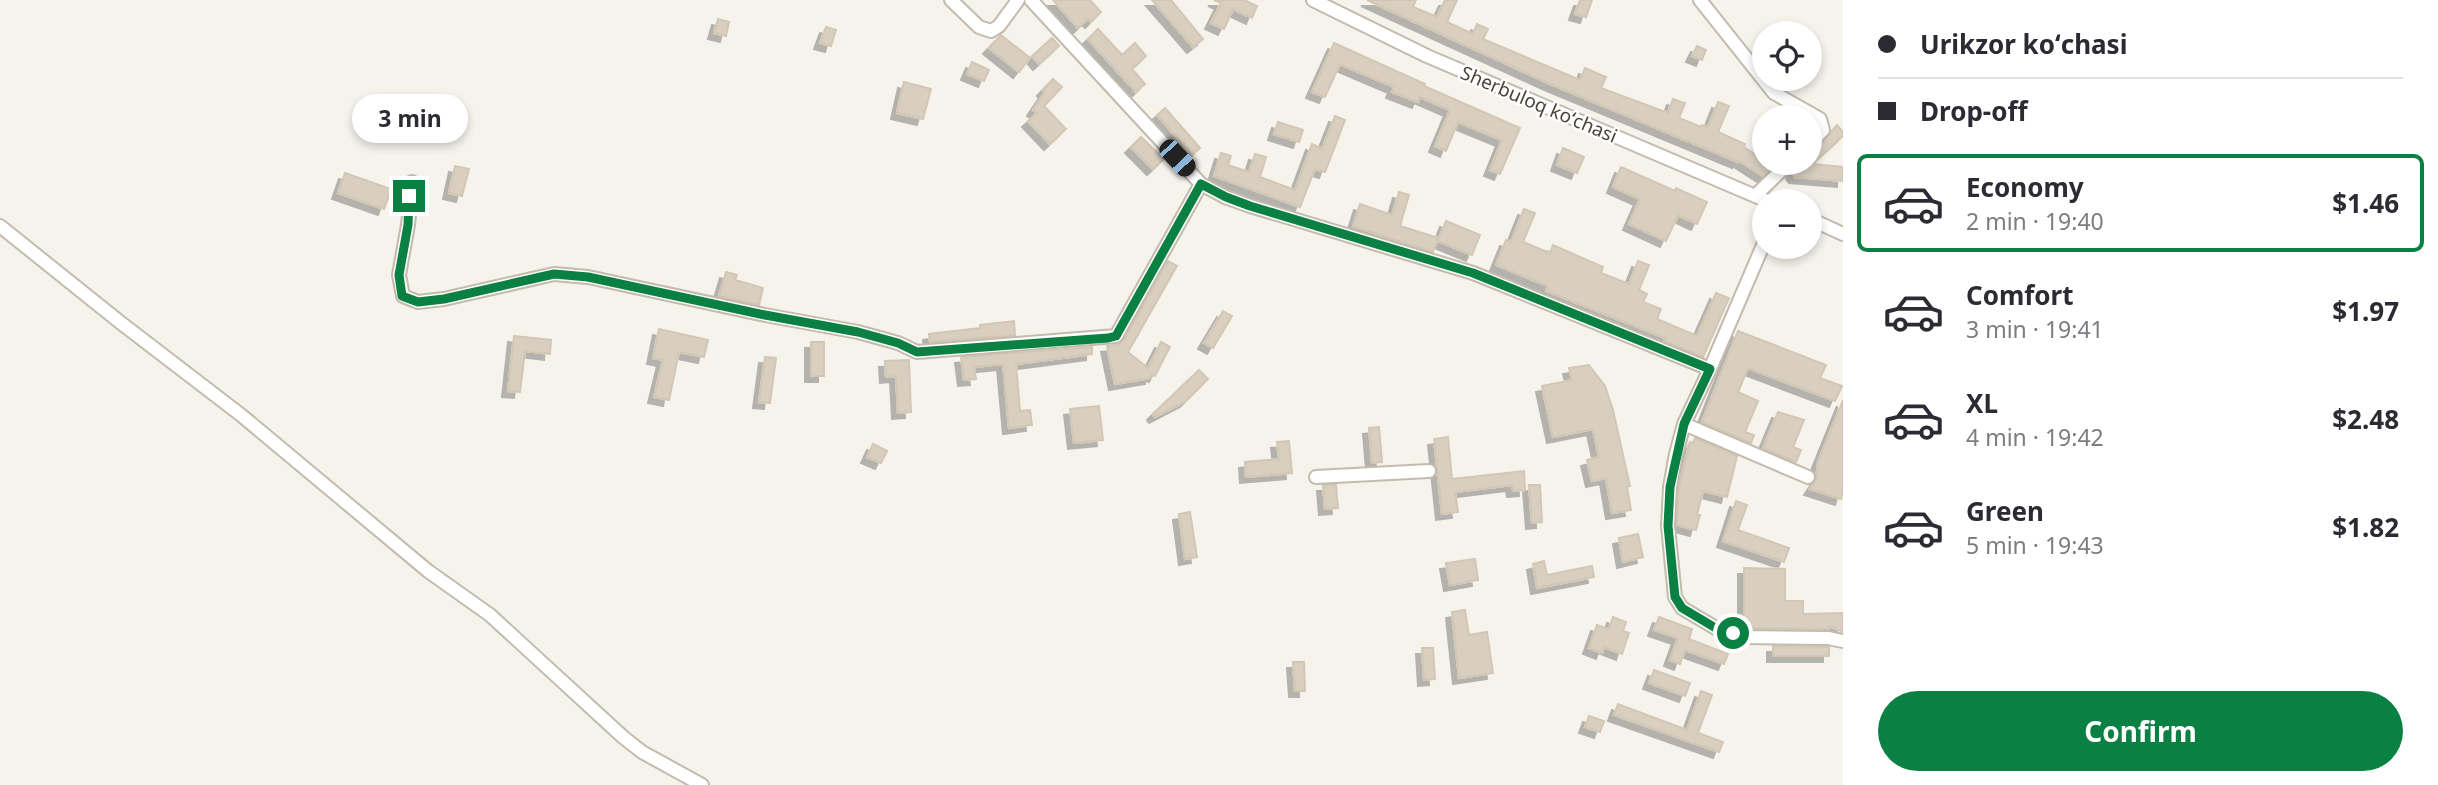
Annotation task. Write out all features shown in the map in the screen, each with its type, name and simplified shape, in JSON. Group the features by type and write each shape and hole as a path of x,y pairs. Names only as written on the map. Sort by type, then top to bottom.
{"street":[{"path":"951,0 979,27 991,31 999,26 1018,0"},
{"path":"1031,0 1201,184 1250,206 1473,273 1710,369"},
{"name":"Sherbuloq koʻchasi","path":"1313,0 1427,56 1752,195"},
{"path":"1700,0 1774,93 1795,105"},
{"path":"1769,189 1780,175"},
{"path":"412,182 399,275 402,296 418,302 444,299 554,274 588,277 858,332 898,343 917,352 1116,336 1201,184"},
{"path":"1822,224 1843,234"},
{"path":"0,226 262,432 428,571 490,615 623,737 653,758 702,785"},
{"path":"1757,259 1684,424 1670,487 1668,526 1675,597 1682,608 1719,630 1745,637 1828,638 1843,641"},
{"path":"1684,424 1808,477"},
{"path":"1316,477 1429,471"}],"building":[{"path":"1053,0 1090,0 1101,12 1091,22 1088,19 1078,28"},
{"path":"1152,0 1171,0 1203,39 1193,47"},
{"path":"1214,0 1244,0 1257,6 1252,18 1233,9 1224,29 1211,23 1221,3"},
{"path":"1367,0 1416,0 1413,7 1437,17 1445,0 1457,0 1447,22 1473,34 1477,24 1488,29 1483,39 1580,80 1585,68 1606,77 1601,88 1668,113 1673,99 1685,103 1679,118 1701,127 1708,127 1718,102 1729,106 1718,132 1745,144 1744,147 1752,152 1752,169 1738,160 1548,83"},
{"path":"1580,0 1592,0 1586,17 1575,14"},
{"path":"718,19 729,22 726,36 714,33"},
{"path":"826,27 836,30 831,46 820,43"},
{"path":"1098,29 1122,55 1135,43 1146,56 1132,69 1145,84 1136,92 1088,39"},
{"path":"1001,35 1030,58 1019,72 989,48"},
{"path":"1052,38 1059,46 1039,64 1032,56"},
{"path":"1334,43 1520,128 1500,174 1490,170 1502,140 1458,122 1446,151 1435,146 1450,110 1420,97 1418,102 1392,92 1394,87 1340,64 1325,97 1312,92"},
{"path":"1697,46 1706,50 1702,60 1692,56"},
{"path":"972,62 989,70 984,81 967,74"},
{"path":"1053,79 1062,87 1044,106 1066,129 1050,144 1028,121 1037,113 1033,110 1045,92 1043,90"},
{"path":"904,82 931,89 923,119 897,113"},
{"path":"1165,108 1200,148 1192,155 1157,115"},
{"path":"1335,116 1345,120 1325,172 1315,169 1300,207 1214,176 1221,153 1231,156 1228,165 1249,172 1255,154 1266,157 1260,177 1295,190 1312,144 1322,149"},
{"path":"1278,122 1303,130 1299,142 1274,134"},
{"path":"1837,125 1843,132 1843,136 1822,155 1822,143"},
{"path":"1141,137 1164,159 1153,169 1131,147"},
{"path":"1563,148 1584,157 1577,173 1557,165"},
{"path":"1822,165 1843,167 1843,181 1794,175 1822,175"},
{"path":"455,166 469,169 462,196 449,193"},
{"path":"1621,167 1707,202 1697,224 1678,215 1666,241 1629,224 1640,199 1613,187"},
{"path":"345,173 391,189 384,209 338,193"},
{"path":"1399,192 1409,195 1400,226 1438,238 1433,252 1353,226 1360,204 1392,215"},
{"path":"1524,209 1535,213 1523,242 1550,253 1553,245 1603,267 1601,273 1629,284 1638,261 1649,265 1639,290 1647,294 1643,302 1661,309 1657,319 1697,336 1716,293 1729,298 1703,357 1664,341 1665,338 1546,291 1548,286 1496,265 1506,240 1511,242"},
{"path":"1446,221 1480,235 1472,255 1438,241"},
{"path":"1168,261 1177,266 1128,352 1148,368 1161,342 1170,347 1155,376 1151,374 1151,378 1115,384 1107,346 1117,345 1124,340"},
{"path":"726,272 737,275 735,280 763,288 759,305 719,296"},
{"path":"1223,311 1232,316 1213,348 1204,343"},
{"path":"1014,321 1015,335 930,342 929,334"},
{"path":"659,329 708,340 704,357 679,352 669,400 654,397 663,360 653,358"},
{"path":"1738,331 1826,365 1820,378 1842,386 1835,401 1748,368 1738,392 1758,401 1745,432 1754,435 1751,443 1702,422"},
{"path":"514,336 551,340 550,354 525,351 520,392 508,391"},
{"path":"811,342 824,342 824,376 811,376"},
{"path":"1092,347 1092,354 1016,364 1020,411 1030,410 1032,425 1009,428 1003,364 974,367 976,379 964,380 961,357"},
{"path":"765,357 776,358 770,403 759,402"},
{"path":"909,360 911,412 898,413 896,376 886,377 885,361"},
{"path":"1589,365 1605,386 1613,410 1630,486 1627,487 1631,510 1612,513 1606,478 1592,481 1587,460 1599,457 1593,429 1553,437 1542,386 1572,380 1569,368"},
{"path":"1199,370 1208,379 1186,401 1155,417 1153,414"},
{"path":"1843,400 1841,499 1810,489 1816,480 1818,462"},
{"path":"1099,406 1103,440 1074,443 1070,409"},
{"path":"1778,412 1804,420 1793,447 1801,450 1796,462 1763,448"},
{"path":"1379,427 1382,462 1372,463 1369,428"},
{"path":"1448,437 1452,479 1524,471 1525,490 1513,491 1512,485 1455,492 1458,512 1442,514 1434,439"},
{"path":"1695,438 1737,456 1727,497 1703,491 1696,530 1677,525 1679,488 1690,442 1693,443"},
{"path":"1289,441 1292,473 1246,477 1245,462 1279,459 1277,442"},
{"path":"873,444 887,451 881,463 867,457"},
{"path":"1323,485 1336,485 1338,508 1325,509"},
{"path":"1529,485 1540,485 1542,522 1532,523"},
{"path":"1736,501 1747,505 1738,530 1789,548 1784,562 1723,541"},
{"path":"1190,512 1197,557 1185,559 1179,514"},
{"path":"1638,534 1643,557 1623,562 1619,538"},
{"path":"1475,559 1478,580 1450,585 1446,563"},
{"path":"1544,561 1547,575 1592,566 1594,577 1537,588 1533,564"},
{"path":"1744,568 1785,569 1785,601 1803,601 1803,614 1843,613 1843,632 1829,626 1829,629 1744,628"},
{"path":"1465,610 1469,635 1487,632 1493,673 1459,678 1452,612"},
{"path":"1613,617 1626,622 1623,631 1629,633 1622,654 1604,647 1602,653 1589,648 1597,625 1609,629"},
{"path":"1659,617 1692,629 1689,639 1728,654 1724,664 1685,650 1680,664 1670,660 1678,638 1654,630"},
{"path":"1773,646 1829,647 1829,656 1773,656"},
{"path":"1422,648 1433,648 1435,679 1424,680"},
{"path":"1293,662 1304,662 1305,691 1295,691"},
{"path":"1654,670 1690,683 1685,696 1649,683"},
{"path":"1701,691 1712,695 1698,733 1723,742 1719,752 1614,715 1618,704 1687,730"},
{"path":"1589,716 1604,721 1600,732 1585,727"}],"route":[{"path":"409,196 408,225 399,275 402,296 418,302 444,299 554,274 588,277 858,332 898,343 917,352 1116,336 1201,184 1250,206 1473,273 1710,369 1684,424 1670,487 1668,526 1675,597 1682,608 1719,630 1733,633"}]}
